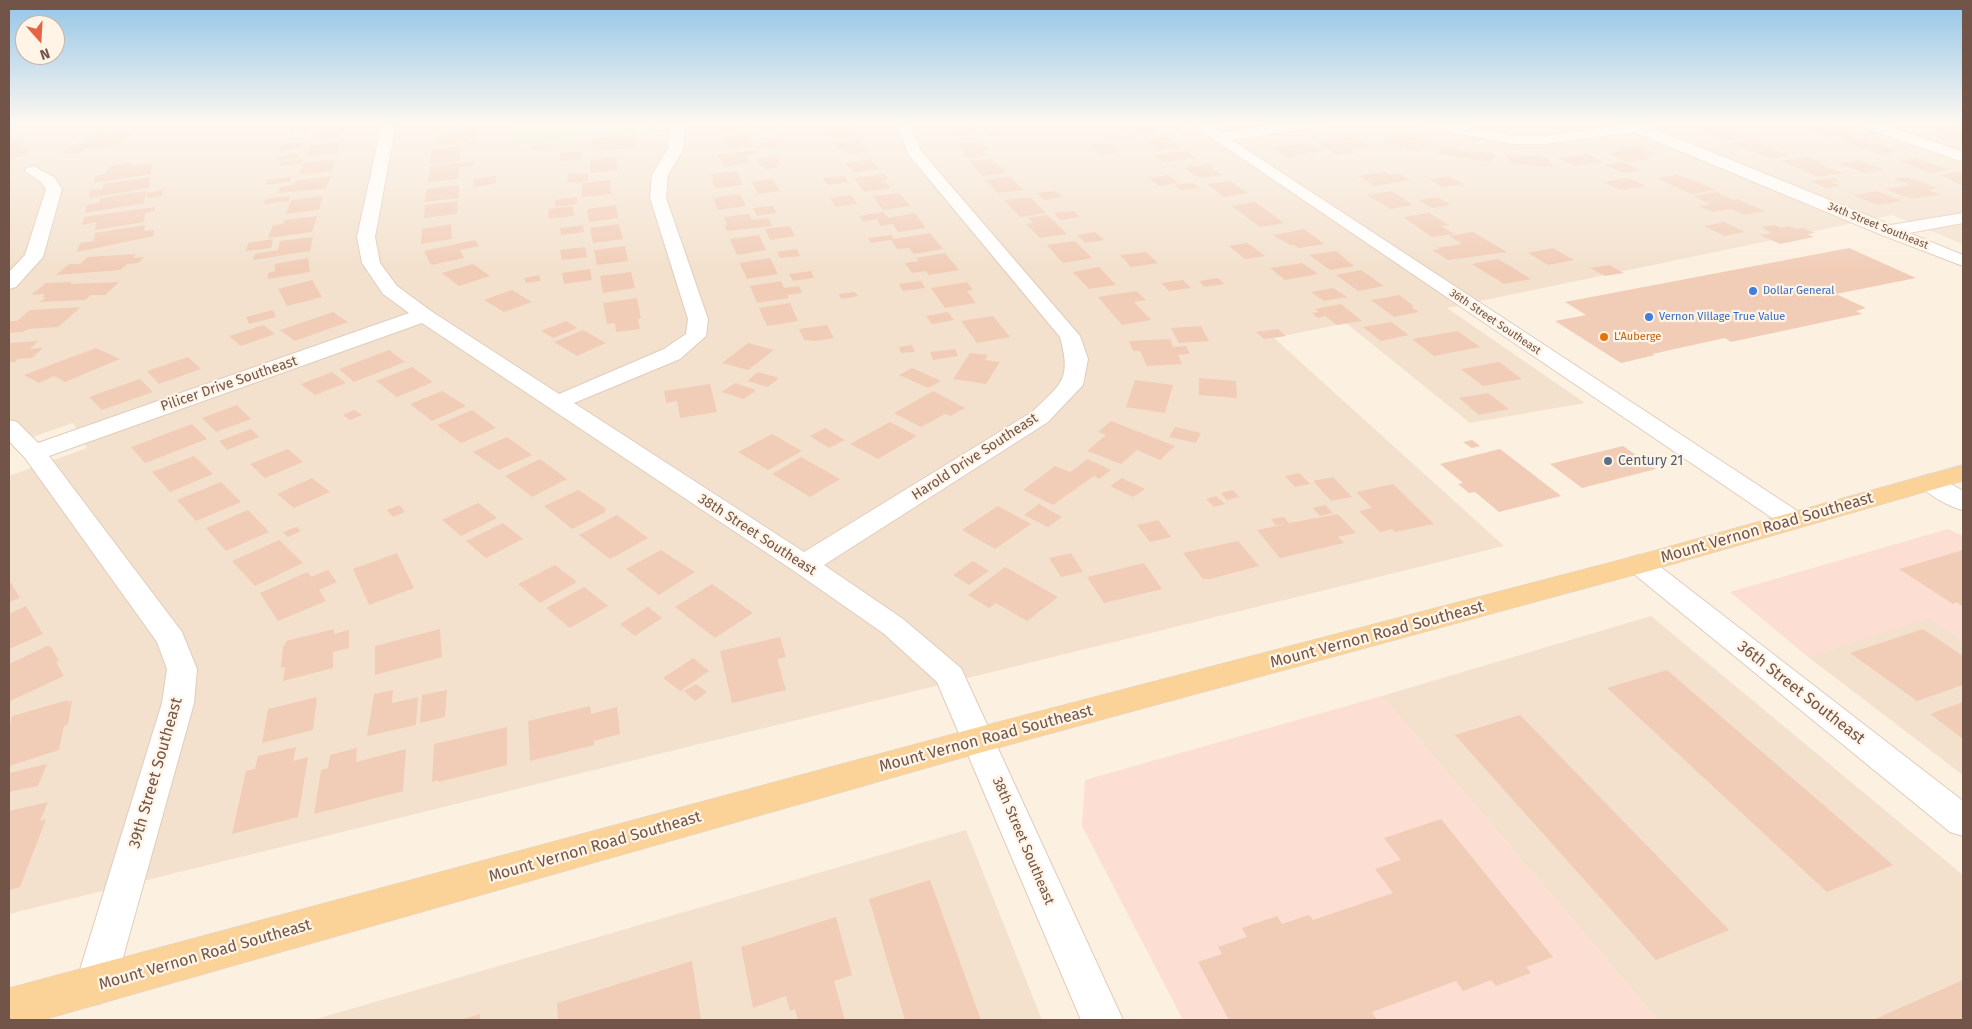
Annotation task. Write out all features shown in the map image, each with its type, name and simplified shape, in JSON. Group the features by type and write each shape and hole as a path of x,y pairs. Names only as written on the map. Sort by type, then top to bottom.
{"main road":[{"name":"Mount Vernon Road Southeast","path":"9,1008 95,986 979,740 1639,564 1963,473"}],"street":[{"path":"9,283 34,257 54,189 48,180 33,171"},
{"name":"38th Street Southeast","path":"380,171 366,237 371,263 390,290 424,315 804,565 893,626 950,676 1102,1020"},
{"path":"556,403 672,354 696,336 698,319 658,198 660,175 662,171"},
{"name":"Harold Drive Southeast","path":"804,565 1040,417 1072,384 1077,359 1070,336 930,171"},
{"name":"36th Street Southeast","path":"1269,171 1792,520"},
{"name":"34th Street Southeast","path":"1741,171 1963,261"},
{"path":"1888,231 1963,218"},
{"name":"Pilicer Drive Southeast","path":"34,453 424,315"},
{"name":"39th Street Southeast","path":"9,427 34,453 171,639 182,669 178,703 95,986"},
{"path":"1930,482 1963,502"},
{"name":"36th Street Southeast","path":"1639,564 1963,821"}],"shaded area":[{"path":"9,171 1963,171 1963,244 1892,215 1447,308 1585,403 1470,423 1346,323 1274,338 1504,546 9,914 9,476 87,448 73,423 9,445"},
{"path":"1948,529 1963,536 1963,641 1929,618 1808,657 1730,592"},
{"path":"1651,616 1963,875 1963,1020 1658,1020 1382,696"},
{"path":"1929,617 1963,641 1963,775 1808,657"},
{"path":"1382,696 1658,1020 1183,1020 1082,826 1085,780"},
{"path":"966,830 1042,1020 313,1020"}],"building":[{"path":"107,171 151,171 151,174 93,183 95,176 106,174"},
{"path":"300,171 332,171 299,175"},
{"path":"430,171 459,171 458,179 428,182"},
{"path":"590,171 608,171 590,173"},
{"path":"737,171 743,185 715,188 710,174"},
{"path":"978,171 1005,171 1007,173 982,176"},
{"path":"1189,171 1217,171 1222,175 1199,178"},
{"path":"1619,171 1642,171 1624,173"},
{"path":"1804,171 1838,171 1843,173 1818,177"},
{"path":"1859,171 1877,171 1864,173"},
{"path":"1925,171 1943,171 1930,173"},
{"path":"1385,172 1390,175 1399,174 1410,180 1375,186 1358,176"},
{"path":"1957,172 1963,174 1963,186 1941,175"},
{"path":"588,173 588,181 567,183 568,174"},
{"path":"884,174 889,179 884,180 890,188 864,192 854,178"},
{"path":"1168,175 1179,183 1159,186 1149,178"},
{"path":"1677,175 1715,190 1691,194 1657,178"},
{"path":"331,176 325,189 278,193 280,187 294,185 295,181"},
{"path":"496,176 496,184 473,187 474,179"},
{"path":"844,176 848,182 827,185 823,178"},
{"path":"1010,176 1023,190 998,193 985,180"},
{"path":"1449,176 1463,184 1443,187 1429,179"},
{"path":"150,177 149,188 89,198 90,190 102,189 103,184"},
{"path":"291,177 290,182 265,185 266,180"},
{"path":"1907,177 1938,188 1928,190 1940,195 1911,199 1885,189 1911,185 1894,179"},
{"path":"1628,178 1646,186 1621,190 1603,182"},
{"path":"1833,178 1839,181 1832,182 1841,186 1826,188 1809,181"},
{"path":"772,179 780,191 758,194 752,182"},
{"path":"610,180 611,194 582,197 582,183"},
{"path":"1230,181 1248,193 1224,197 1207,184"},
{"path":"1192,183 1199,188 1181,190 1174,185"},
{"path":"459,185 459,198 425,202 426,189"},
{"path":"163,190 162,196 147,198 147,193"},
{"path":"146,191 144,203 85,213 87,205 99,203 100,198"},
{"path":"1055,191 1063,197 1045,200 1037,193"},
{"path":"1392,191 1413,205 1390,209 1367,195"},
{"path":"1877,191 1902,201 1878,205 1853,195"},
{"path":"1716,192 1765,211 1744,215 1731,209 1713,212 1698,206 1710,204 1693,196"},
{"path":"899,193 910,206 883,210 873,196"},
{"path":"740,194 746,206 718,210 713,198"},
{"path":"851,195 857,204 835,207 830,198"},
{"path":"290,196 288,201 264,204 266,199"},
{"path":"323,196 319,210 286,214 291,200"},
{"path":"577,197 577,204 555,207 555,200"},
{"path":"1030,197 1046,213 1020,217 1004,200"},
{"path":"1437,197 1451,205 1432,208 1419,200"},
{"path":"458,201 457,214 424,218 425,205"},
{"path":"1255,202 1284,223 1260,227 1232,206"},
{"path":"616,205 618,218 589,222 587,209"},
{"path":"573,206 574,216 549,219 548,209"},
{"path":"773,206 777,213 757,216 753,208"},
{"path":"155,207 155,211 145,213 144,222 95,230 97,222 82,225 84,217"},
{"path":"1074,211 1080,217 1060,220 1054,213"},
{"path":"883,212 888,218 863,221 859,216"},
{"path":"915,213 926,228 898,232 893,224 881,226 877,220"},
{"path":"1429,213 1449,225 1441,226 1454,234 1432,237 1403,217"},
{"path":"749,214 752,220 768,218 772,226 727,231 724,225 727,225 724,217"},
{"path":"1046,215 1067,234 1040,238 1026,224 1033,223 1028,218"},
{"path":"317,216 312,232 268,238 273,225 283,224 284,220"},
{"path":"1724,222 1745,232 1725,236 1704,226"},
{"path":"451,224 452,239 421,244 422,229"},
{"path":"619,224 623,239 593,243 590,228"},
{"path":"145,225 144,231 154,230 154,236 77,252 80,243 94,241 95,233"},
{"path":"583,225 584,232 561,235 560,228"},
{"path":"1775,225 1781,228 1789,226 1796,229 1803,228 1815,233 1808,234 1814,237 1780,244 1760,235 1771,233 1761,227"},
{"path":"790,226 795,236 770,240 765,229"},
{"path":"1304,229 1324,244 1299,248 1273,235"},
{"path":"1095,232 1104,240 1085,243 1077,235"},
{"path":"1473,232 1507,252 1448,260 1433,250 1462,244 1449,236"},
{"path":"930,233 943,249 914,254 909,248 897,249 891,240 871,243 868,238 891,235 894,239"},
{"path":"759,235 766,250 737,255 730,239"},
{"path":"313,237 310,251 253,260 255,254 278,250 280,241"},
{"path":"273,239 271,248 246,251 248,243"},
{"path":"475,240 479,246 460,250 464,258 431,265 424,251"},
{"path":"1075,241 1092,258 1063,263 1047,245"},
{"path":"1247,243 1265,256 1245,259 1229,246"},
{"path":"625,246 628,261 597,265 594,250"},
{"path":"585,247 587,257 562,260 560,250"},
{"path":"1553,248 1574,260 1548,265 1528,253"},
{"path":"1849,248 1916,278 1836,294 1866,308 1856,311 1862,314 1731,342 1725,338 1652,354 1655,355 1621,363 1555,321 1586,315 1565,302"},
{"path":"797,249 800,256 780,258 777,252"},
{"path":"1336,251 1354,266 1330,270 1309,255"},
{"path":"1146,252 1158,263 1131,267 1120,255"},
{"path":"945,253 959,270 929,275 926,271 912,273 905,263 919,261 916,258"},
{"path":"136,254 133,258 144,257 138,263 127,264 120,270 56,275 69,264 80,264 88,257"},
{"path":"308,258 310,272 268,279 268,273 275,271 275,264"},
{"path":"770,258 778,274 747,279 740,263"},
{"path":"1498,259 1531,279 1504,284 1472,264"},
{"path":"1302,263 1318,274 1285,280 1270,268"},
{"path":"473,264 490,276 459,286 442,273"},
{"path":"1609,265 1624,273 1605,276 1590,268"},
{"path":"1099,267 1116,285 1089,289 1073,272"},
{"path":"590,269 592,280 564,284 562,273"},
{"path":"1361,270 1384,286 1358,291 1336,275"},
{"path":"811,271 814,278 793,281 789,274"},
{"path":"631,272 635,288 603,293 600,276"},
{"path":"539,275 541,281 526,283 524,278"},
{"path":"1218,278 1224,284 1204,287 1199,281"},
{"path":"312,280 322,297 287,306 278,289"},
{"path":"1183,280 1191,288 1169,291 1161,283"},
{"path":"781,281 784,288 799,286 802,293 787,295 789,298 757,303 750,286"},
{"path":"921,281 925,288 903,291 899,284"},
{"path":"72,282 70,284 119,282 105,295 91,295 85,300 40,302 46,297 42,297 45,294 31,295 46,283"},
{"path":"967,282 973,290 967,291 976,303 945,308 931,288"},
{"path":"1333,288 1347,297 1324,301 1311,292"},
{"path":"512,290 532,302 504,312 484,300"},
{"path":"1136,291 1146,300 1134,302 1151,320 1122,325 1098,297"},
{"path":"855,292 858,296 841,299 839,294"},
{"path":"1399,295 1419,312 1394,317 1371,300"},
{"path":"637,298 641,319 638,319 640,329 616,332 615,323 607,324 603,303"},
{"path":"790,303 798,321 767,326 759,308"},
{"path":"1341,304 1362,321 1337,325 1325,316 1318,318 1312,313 1319,312 1315,309"},
{"path":"81,307 58,327 28,329 23,332 9,333 9,321 17,321 30,310"},
{"path":"273,310 276,317 249,324 246,317"},
{"path":"333,312 348,322 295,341 280,330"},
{"path":"948,312 954,320 932,324 926,316"},
{"path":"993,316 1010,337 977,343 961,321"},
{"path":"566,321 578,328 553,338 541,331"},
{"path":"1391,322 1409,335 1381,341 1363,327"},
{"path":"263,325 275,334 241,346 229,336"},
{"path":"827,325 834,338 815,341 804,340 799,329"},
{"path":"1201,326 1209,341 1179,343 1171,328"},
{"path":"1278,329 1286,336 1264,339 1256,332"},
{"path":"583,330 606,343 577,356 554,342"},
{"path":"1458,331 1480,347 1434,356 1412,339"},
{"path":"1170,339 1173,347 1186,346 1190,354 1178,355 1182,364 1147,366 1140,351 1133,351 1129,341"},
{"path":"38,341 30,349 43,348 32,358 9,362 9,343"},
{"path":"748,343 774,350 748,370 722,363"},
{"path":"912,345 915,352 901,353 899,347"},
{"path":"96,348 120,359 65,382 54,376 39,383 24,375"},
{"path":"955,349 958,356 933,360 930,352"},
{"path":"389,350 405,362 354,382 339,369"},
{"path":"970,353 988,355 985,360 1000,362 986,384 953,379"},
{"path":"188,357 201,369 159,384 147,371"},
{"path":"1499,362 1522,379 1483,386 1461,369"},
{"path":"412,367 433,382 397,397 376,381"},
{"path":"912,368 941,381 928,388 899,375"},
{"path":"332,372 346,383 315,395 301,384"},
{"path":"758,372 779,378 768,387 747,381"},
{"path":"1199,378 1236,381 1237,398 1199,395"},
{"path":"140,379 153,392 102,410 89,397"},
{"path":"1135,380 1173,385 1165,413 1126,407"},
{"path":"735,383 756,390 744,399 722,392"},
{"path":"710,384 717,412 680,418 677,401 666,403 664,391"},
{"path":"442,391 466,406 432,421 410,404"},
{"path":"933,391 965,408 950,416 945,414 921,427 894,413"},
{"path":"1488,393 1509,409 1479,415 1459,398"},
{"path":"237,405 251,419 216,432 202,418"},
{"path":"354,410 362,415 350,420 343,415"},
{"path":"472,410 496,428 461,443 437,425"},
{"path":"1111,421 1175,446 1160,460 1137,450 1121,464 1087,451 1106,435 1098,432"},
{"path":"890,422 917,436 878,459 850,444"},
{"path":"192,424 207,439 145,463 131,447"},
{"path":"1175,427 1201,433 1196,443 1169,437"},
{"path":"825,428 845,440 829,448 810,436"},
{"path":"251,429 259,437 227,450 219,441"},
{"path":"772,434 802,451 768,470 738,452"},
{"path":"507,437 532,455 499,470 473,452"},
{"path":"1472,440 1480,446 1472,448 1463,442"},
{"path":"1623,446 1656,469 1582,488 1550,464"},
{"path":"288,449 303,462 265,478 250,464"},
{"path":"1500,449 1561,496 1499,512 1475,492 1469,493 1458,484 1463,483 1440,464"},
{"path":"194,456 213,474 170,492 152,472"},
{"path":"801,457 840,479 810,497 772,474"},
{"path":"540,459 567,479 532,497 505,476"},
{"path":"1088,459 1111,470 1099,479 1094,476 1053,505 1023,490 1055,466 1070,472"},
{"path":"1299,473 1310,484 1295,487 1285,476"},
{"path":"1333,477 1352,497 1331,501 1313,481"},
{"path":"312,478 330,492 294,508 277,494"},
{"path":"1122,478 1145,489 1133,497 1110,486"},
{"path":"221,482 241,502 196,521 177,500"},
{"path":"1393,484 1434,524 1395,532 1392,529 1380,532 1359,511 1372,508 1356,492"},
{"path":"578,490 607,509 604,510 606,512 572,529 544,506"},
{"path":"1233,490 1239,497 1227,500 1221,493"},
{"path":"1216,496 1225,504 1214,507 1206,499"},
{"path":"478,503 497,518 461,536 442,520"},
{"path":"1039,504 1062,517 1048,527 1024,515"},
{"path":"399,505 405,512 393,517 387,510"},
{"path":"1325,505 1333,513 1320,516 1313,508"},
{"path":"998,506 1031,524 995,549 962,530"},
{"path":"248,510 269,532 226,551 206,528"},
{"path":"1338,514 1356,533 1338,537 1344,543 1280,558 1257,530 1286,524 1276,525 1271,519 1284,517 1289,523"},
{"path":"617,515 648,538 610,559 579,535"},
{"path":"1158,520 1171,537 1150,542 1137,525"},
{"path":"503,523 523,539 486,558 466,541"},
{"path":"296,527 301,531 288,537 283,532"},
{"path":"279,540 303,563 255,586 232,561"},
{"path":"1238,541 1259,566 1210,579 1203,579 1183,553"},
{"path":"661,550 695,572 659,595 626,569"},
{"path":"1963,550 1963,607 1957,602 1953,604 1899,569"},
{"path":"397,553 414,588 369,605 353,569"},
{"path":"1071,553 1083,572 1061,577 1049,558"},
{"path":"973,561 989,571 969,585 953,575"},
{"path":"1144,563 1162,589 1104,603 1087,577"},
{"path":"555,565 577,582 540,603 518,584"},
{"path":"1005,567 1058,597 1027,621 996,603 989,608 968,595"},
{"path":"328,570 337,582 319,590 326,601 278,621 260,593 308,572 311,577"},
{"path":"9,580 20,598 9,602"},
{"path":"712,584 753,613 715,638 675,607"},
{"path":"584,587 608,606 570,628 546,608"},
{"path":"26,606 43,634 9,649 9,614"},
{"path":"648,607 662,618 635,636 620,624"},
{"path":"334,629 334,634 349,630 349,648 333,652 333,668 283,681 285,667 281,668 283,646 285,646 286,641"},
{"path":"440,629 442,657 375,675 375,646"},
{"path":"1923,629 1963,656 1963,685 1917,701 1850,653"},
{"path":"780,637 786,657 777,659 786,690 732,703 720,651"},
{"path":"47,646 51,647 59,661 56,662 64,676 10,701 9,664"},
{"path":"693,658 709,671 680,691 663,678"},
{"path":"1667,670 1893,865 1827,892 1607,688"},
{"path":"696,684 707,692 695,701 684,691"},
{"path":"393,690 392,703 418,697 416,725 367,736 374,694"},
{"path":"447,690 445,717 420,723 422,695"},
{"path":"317,697 313,730 262,743 268,709"},
{"path":"68,700 68,702 72,701 68,724 64,726 59,750 9,766 9,731 12,716"},
{"path":"1963,702 1963,739 1930,714"},
{"path":"590,706 591,714 617,707 620,734 594,741 594,745 530,761 528,721"},
{"path":"1520,715 1729,930 1656,960 1455,735"},
{"path":"507,727 507,765 432,782 434,744"},
{"path":"296,747 293,761 308,757 298,817 232,834 246,771 255,769 258,756"},
{"path":"357,748 356,762 406,749 403,791 314,814 321,770 328,768 330,755"},
{"path":"47,764 38,786 9,792 9,773"},
{"path":"48,802 40,821 46,819 20,887 9,890 9,811"},
{"path":"1441,819 1553,957 1526,967 1531,973 1496,986 1491,980 1463,991 1456,981 1372,1012 1377,1020 1229,1020 1198,962 1222,954 1218,947 1247,937 1242,928 1277,916 1282,924 1309,915 1313,920 1393,893 1375,869 1401,860 1384,838"},
{"path":"930,880 981,1020 905,1020 869,899"},
{"path":"836,917 852,975 834,981 845,1020 798,1020 795,1009 790,1011 786,996 753,1008 741,947"},
{"path":"692,961 701,1020 558,1020 557,1003"},
{"path":"1963,980 1963,1020 1873,1020"},
{"path":"480,1014 480,1020 460,1020"}],"place":[{"name":"Dollar General","path":"1753,291"},
{"name":"Vernon Village True Value","path":"1649,317"},
{"name":"L'Auberge","path":"1604,337"},
{"name":"Century 21","path":"1608,461"}]}
